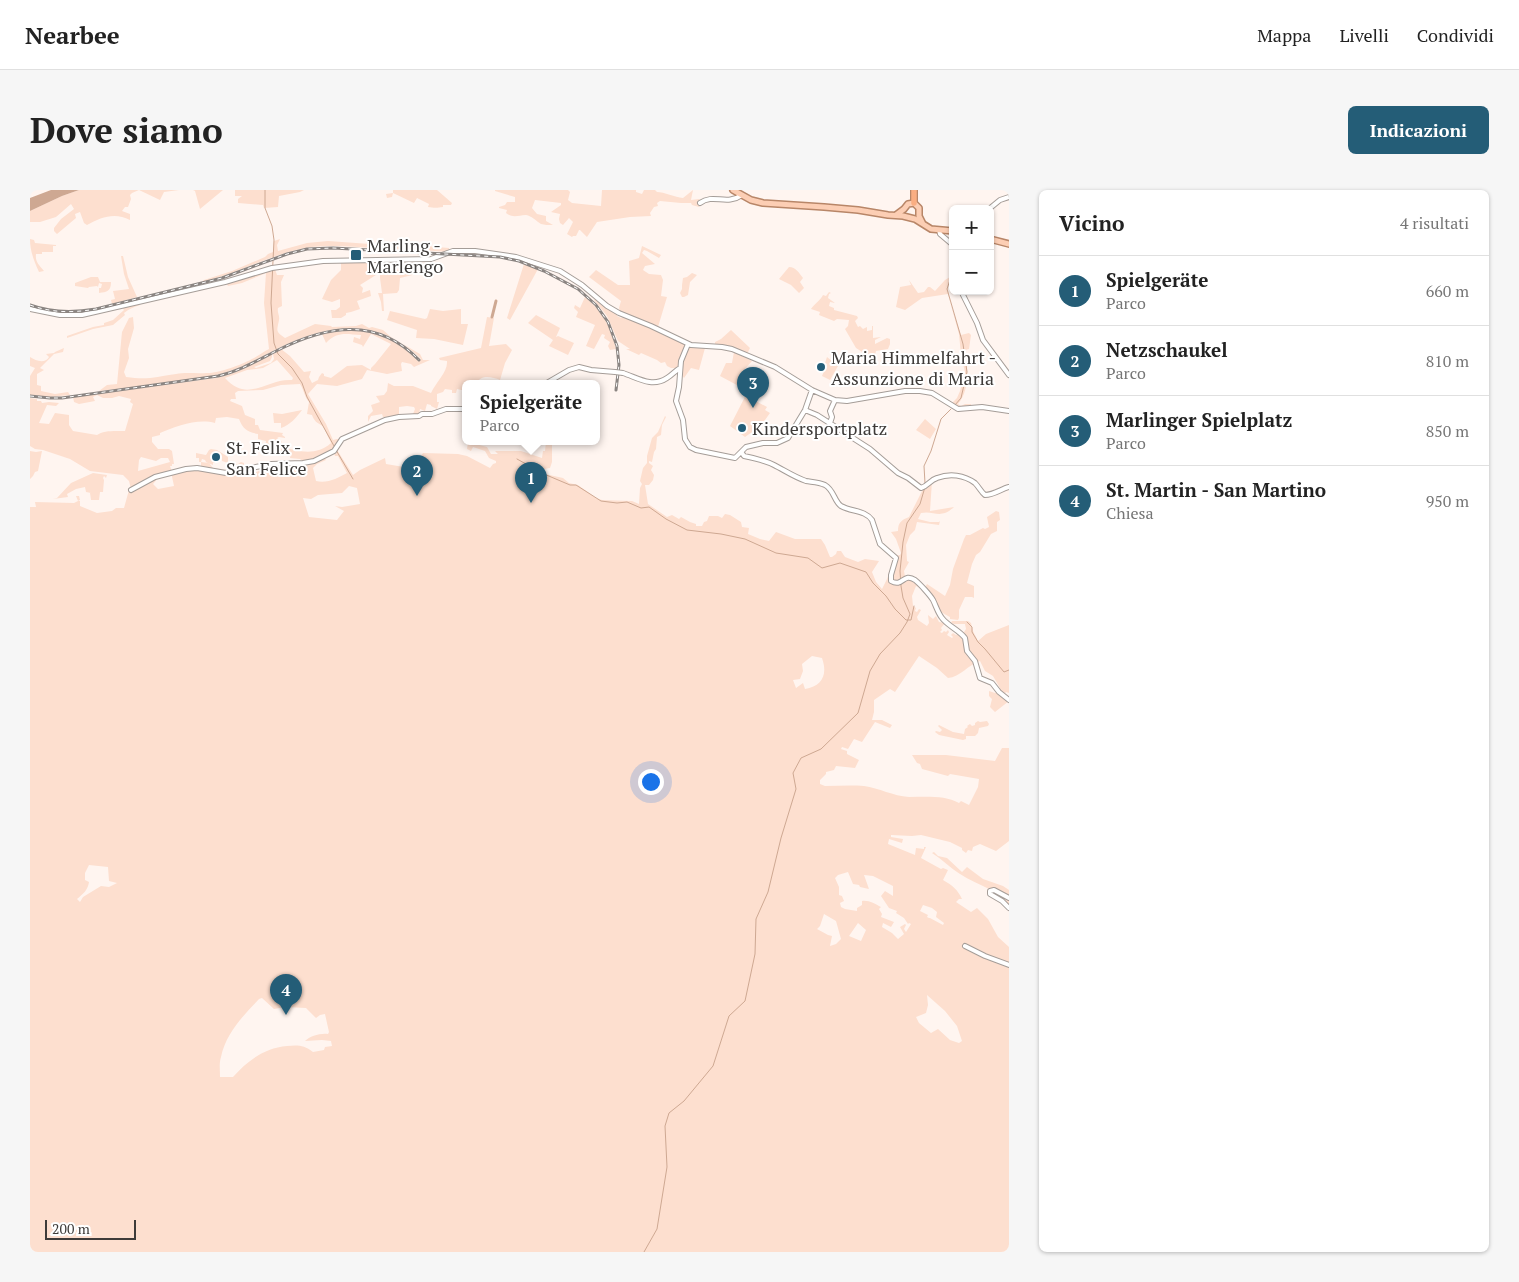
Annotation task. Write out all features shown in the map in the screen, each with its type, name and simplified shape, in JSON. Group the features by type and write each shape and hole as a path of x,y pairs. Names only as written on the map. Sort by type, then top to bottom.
{"highway":[{"path":"912,203 913,190"}],"main road":[{"path":"735,190 754,201 763,203 858,210 888,216 906,216 931,229 949,231"},
{"path":"896,215 906,205 912,203 919,208 918,213 923,224"},
{"path":"904,209 906,216"},
{"path":"913,218 918,213"},
{"path":"994,240 1009,244"}],"street":[{"path":"700,203 706,198 728,200 742,195"},
{"path":"993,205 1009,197"},
{"path":"939,230 941,236 949,242"},
{"path":"30,309 60,315 82,315 225,282 273,268 323,261 431,258 453,252 475,251 512,256 560,271 589,290 612,309 688,344 732,349 776,367 801,384 835,400 847,401 905,390 932,394 958,409 982,407 1009,411"},
{"path":"963,295 983,340 1009,375"},
{"path":"688,344 683,354 680,368 676,402 683,420 684,440 690,447 706,454 734,458 742,453 746,447 777,442 788,438 805,410 812,390"},
{"path":"552,380 578,367 623,373 656,383 680,368"},
{"path":"830,423 832,417 830,411 835,400"},
{"path":"131,490 155,477 186,469 197,468 226,473 271,464 314,461 334,451 342,440 385,420 432,414 446,409 462,409"},
{"path":"805,410 817,415 870,448 898,473 921,488 925,487 934,478 952,475 974,483 986,495 1009,488"},
{"path":"742,453 744,456 774,465 806,481 824,485 833,492 839,504 847,509 870,517 880,544 896,558 891,575 892,581 899,583 909,577 917,581 932,597 942,618 965,638 967,651 975,661 980,678 992,683 998,692 1009,700"},
{"path":"1009,898 994,890 990,891 990,894 1009,908"},
{"path":"965,946 1009,965"}],"shaded area":[{"path":"51,190 79,190 30,211 30,198"},
{"path":"79,190 139,190 130,195 131,199 128,207 125,207 122,211 130,214 130,220 113,216 87,225 84,223 80,212 75,214 76,218 57,234 54,228 61,219 74,209 71,204 56,217 40,222 30,222 30,211"},
{"path":"139,190 179,190 164,192 160,200"},
{"path":"193,190 223,190 200,209 195,191"},
{"path":"235,190 304,190 279,196 278,207 264,208 263,205 238,203 238,199 242,196 235,196"},
{"path":"393,190 437,190 452,203 451,205 443,205 443,207 428,207 429,204 417,198 414,203 393,193"},
{"path":"495,190 568,190 570,192 568,200 572,203 601,206 602,190 636,190 636,192 642,194 644,190 655,190 683,198 693,190 691,200 699,199 702,201 699,207 691,203 660,201 657,203 658,206 654,207 650,213 651,216 597,222 587,237 579,230 576,236 572,237 567,234 573,222 569,218 563,225 560,223 560,214 551,212 561,203 535,200 532,208 537,214 546,216 546,221 553,225 542,224 526,215 511,216 506,213 507,210 499,208 507,202 515,202 515,197"},
{"path":"393,193 392,197 387,198 386,194"},
{"path":"30,239 34,240 35,243 56,245 53,246 53,252 36,254 37,261 44,271 39,272 37,268"},
{"path":"280,239 277,245 278,251 307,243 328,241 449,248 449,252 346,246 306,248 284,253 202,282 265,257 273,252 274,241"},
{"path":"642,246 661,255 659,258 644,250 642,253 655,264 645,266 643,270 649,274 661,275 663,280 661,296 667,297 658,327 620,312 621,301 589,277 596,270 618,285 630,285 629,261 639,258"},
{"path":"121,256 123,256 128,277 137,297 112,304 111,300 115,299 113,291 129,289"},
{"path":"341,263 370,263 372,266 376,265 376,275 360,285 363,288 362,293 370,290 371,296 357,301 360,309 346,313 341,318 332,318 331,310 336,310 340,307 340,299 332,302 322,299 331,280 341,270"},
{"path":"524,264 538,269 510,320 507,318"},
{"path":"429,265 429,271 400,278 397,293 383,294 384,311 382,311 378,293 382,293 380,269 404,270 407,266 411,270 426,268"},
{"path":"789,267 799,272 803,278 800,282 804,288 799,293 791,285 779,279"},
{"path":"275,269 277,275 284,275 281,282 282,306 278,308 279,319 277,329 285,338 315,324 332,327 362,324 369,328 383,330 391,337 420,354 423,360 430,360 414,367 411,364 402,362 402,371 387,374 367,370 362,379 337,386 317,384 308,394 333,440 344,440 337,450 353,475 385,458 386,464 416,469 417,462 423,453 467,456 490,468 496,461 489,458 485,451 473,447 471,451 467,449 468,445 487,447 491,454 498,454 495,451 521,451 542,458 546,445 552,445 552,462 550,468 544,469 545,474 563,478 602,500 632,501 639,504 642,484 640,481 643,468 647,463 652,438 658,432 665,416 661,435 657,437 652,462 649,461 653,466 651,470 654,475 649,485 645,485 648,504 667,517 672,515 679,519 681,517 696,524 696,526 702,526 709,516 722,518 725,514 730,515 741,522 742,527 749,528 748,534 769,541 776,532 795,539 821,539 830,557 836,554 837,551 841,551 845,557 858,562 865,559 879,561 872,572 876,582 882,589 895,556 901,553 896,539 891,532 898,531 899,524 909,517 923,489 932,481 930,511 954,507 941,514 921,513 918,519 930,522 940,521 939,525 917,522 915,530 910,535 906,545 907,561 909,562 904,571 905,577 909,577 924,589 927,584 945,596 966,535 989,527 987,517 996,511 999,512 1000,520 997,522 997,531 991,534 972,564 967,583 974,586 974,598 965,597 959,610 958,620 950,619 950,617 940,611 928,594 916,586 912,596 913,606 916,608 915,611 921,610 917,617 918,620 927,626 929,623 928,615 933,619 936,616 939,622 945,623 940,632 948,630 947,635 952,638 951,635 953,633 956,635 964,632 966,629 965,624 954,624 951,623 952,621 968,621 971,623 978,641 986,634 1009,625 1009,693 1006,692 1003,696 1009,701 995,712 990,707 992,699 989,696 989,691 995,693 1000,688 993,676 985,671 980,661 948,678 919,656 895,692 890,689 874,700 872,720 882,720 892,725 890,728 875,722 862,742 854,739 848,749 842,747 841,749 847,751 847,754 859,760 855,768 836,766 834,770 826,772 820,780 820,784 825,786 864,786 903,796 941,798 959,803 961,801 969,805 978,787 979,779 950,774 948,776 922,769 912,755 946,755 995,761 1002,748 1009,748 1009,841 996,851 980,844 973,847 972,851 968,850 966,853 962,848 950,842 921,835 891,835 891,837 903,839 902,843 889,839 888,844 915,855 916,848 924,849 926,847 921,858 941,869 948,870 943,880 954,888 962,899 956,902 971,912 977,908 988,919 998,937 1009,947 1009,1252 30,1252 30,507 36,507 35,502 74,503 80,501 80,506 97,513 112,511 116,508 124,508 129,490 131,489 129,481 123,475 90,471 70,459 30,446 30,398 37,399 37,401 42,403 59,403 56,406 47,405 39,423 49,424 55,413 69,415 69,425 73,431 97,435 106,432 125,431 133,404 130,402 131,399 119,396 103,398 97,395 93,397 95,401 79,404 74,402 73,397 216,378 236,372 272,354 270,361 254,367 271,363 274,359 273,354 281,349 304,372 311,371 309,377 312,383 318,380 322,373 324,376 331,378 347,366 362,365 371,370 391,344 371,334 363,347 353,342 354,337 360,339 361,335 338,335 326,343 322,334 350,331 374,333 396,343 418,361 421,359 406,346 390,337 356,328 339,329 303,337 228,372 175,382 99,391 107,385 117,384 122,332 129,318 133,317 134,328 128,349 129,358 124,372 126,377 146,378 180,373 218,372 242,364 269,349 264,303 266,273 242,283 228,286 226,283","holes":["277,360 293,378 292,380 274,382 250,390 233,385 225,378 247,370 263,368","300,384 309,402 307,414 312,415 316,422 323,426 331,443 320,450 307,452 281,446 280,443 282,442 277,438 285,438 282,435 283,433 260,430 258,425 255,425 255,419 245,415 242,406 230,401 231,399 236,399 235,393 238,391 263,390 281,385","216,418 239,419 246,430 258,434 258,439 266,441 264,454 267,448 291,454 290,458 300,459 304,462 271,466 254,473 253,470 223,474 258,467 244,466 244,463 241,462 238,464 230,463 229,468 225,470 213,468 209,463 201,462 201,466 172,472 170,466 174,464 172,451 169,449 158,449 152,442 152,437 180,425 201,421 215,423","334,453 335,456 338,456 347,473 336,479 316,481 313,468 326,460 324,457","141,457 156,461 161,458 168,458 170,462 138,471","171,472 174,486 158,489 153,484 159,477","349,486 357,488 360,504 342,507 335,506 344,511 337,520 309,517 303,498 311,499 318,495 342,493","812,656 822,658 824,674 816,685 805,689 803,683 796,688 793,680 800,679 803,671 802,664","89,865 108,867 109,881 117,883 109,887 101,886 83,897 80,902 77,899 86,890 89,882 85,880 85,873","848,872 853,884 860,887 869,889 864,875 873,876 893,886 893,896 885,891 881,896 889,908 897,911 896,913 904,918 908,924 911,924 906,932 904,929 905,924 900,927 904,934 898,939 882,927 883,923 891,927 894,922 881,917 882,914 879,909 881,907 872,902 862,901 862,905 857,908 857,911 841,907 840,903 844,901 842,896 839,895 839,887 835,878","923,905 937,912 936,917 944,923 943,925 927,917 928,915 920,911","824,914 836,921 841,939 836,944 830,946 832,936 817,929","858,923 866,930 861,941 849,936","927,995 945,1011 957,1026 962,1041 959,1043 950,1040 938,1029 931,1033 919,1023 916,1017 926,1013 928,1005","262,998 274,1009 285,1007 306,1008 316,1018 325,1014 328,1034 315,1035 305,1041 331,1041 332,1046 313,1052 301,1046 271,1049 257,1056 233,1077 220,1077 220,1062 223,1048 236,1025"]},
{"path":"692,273 697,275 690,282 688,295 682,297 680,293 683,278"},
{"path":"91,277 98,277 100,282 111,282 109,289 99,293 99,288 101,288 102,284 99,283 98,287 75,286 75,283"},
{"path":"949,278 948,289 950,303 948,294 922,298 905,310 896,307 900,287 911,285 909,280 918,293 924,292 928,287 935,291"},
{"path":"829,292 831,293 828,298 835,303 830,302 829,306 834,308 834,310 857,316 858,318 855,321 858,327 860,326 863,329 867,327 867,331 872,330 873,326 873,338 881,337 875,340 875,344 887,338 890,339 888,349 876,351 873,364 871,365 867,355 856,348 845,329 848,326 849,320 837,319 834,321 819,315 820,312 811,309 823,295 826,296"},
{"path":"585,297 605,320 612,334 616,349 610,350 608,346 610,342 602,334 594,349 586,346 595,325 576,317 578,312 574,308 575,305 580,308"},
{"path":"596,298 621,318 623,317 653,328 663,335 675,338 690,348 705,348 699,370 691,368 684,378 677,368 667,366 665,362 661,363 641,353 639,355 626,349 630,349 618,341 607,316 594,300"},
{"path":"141,302 140,305 124,313 125,315 113,325 93,329 67,338 67,336 104,325 104,323 113,320 124,310 122,307"},
{"path":"430,309 443,311 461,309 461,324 468,324 463,345 434,339 416,338 417,330 387,320 390,311 425,319"},
{"path":"952,310 961,335 969,333 971,335 969,349 965,350 967,371 965,392 958,404 961,406 971,404 971,406 965,407 954,405 952,403 960,391 965,372 959,334"},
{"path":"536,315 560,328 556,337 558,336 574,343 568,355 549,346 553,340 528,323"},
{"path":"487,317 494,318 489,346 506,344 512,350 505,363 500,380 490,377 480,380 462,380 462,390 457,389 456,393 452,393 452,390 445,389 437,394 437,402 439,402 437,409 427,404 425,411 420,409 419,414 413,414 414,407 399,407 399,417 385,420 382,414 371,416 368,422 368,416 373,411 371,405 380,402 376,396 384,395 387,391 388,383 394,386 413,386 431,393 447,365 447,361 440,360 439,358 481,348"},
{"path":"731,330 750,348 747,354 729,346 715,344 715,342"},
{"path":"64,348 63,352 54,354 40,368 44,370 37,374 37,385 41,386 41,391 55,394 68,392 70,395 50,397 30,395 30,376 35,368 30,366 30,357 38,361 45,361 49,357 46,354 54,353"},
{"path":"734,352 752,361 744,370 757,379 749,389 751,390 748,397 767,407 765,410 770,413 760,427 757,426 755,430 745,437 730,426 748,391 720,376 726,363 732,363"},
{"path":"827,357 838,366 830,380 822,376 827,364 825,363"},
{"path":"302,410 293,421 284,427 281,428 281,423 274,423 273,413 282,414"},
{"path":"925,419 936,429 930,439 916,430"},
{"path":"211,449 217,450 228,457 228,463 222,461 222,456 217,453 214,455 215,463 213,465 202,459 199,462 199,458 196,458 196,453 206,455"},
{"path":"30,451 42,451 38,471 30,479"},
{"path":"93,473 107,475 106,478 104,476 103,478 103,492 100,492 99,500 91,500 91,493 86,492 85,487 67,494 68,497 53,499 57,498 71,483"},
{"path":"978,721 987,721 989,724 979,728 975,736 966,736 966,739 963,740 939,735 935,732 942,730 939,725 953,732 964,734 967,726 970,724 972,726 975,725"},
{"path":"934,852 938,856 947,858 962,872 967,867 983,879 1009,890 1009,907 992,893 993,889 989,889 960,874 932,853"}],"waterway":[{"path":"265,190 265,208 272,226 274,240 271,303 274,343 278,354 292,368 302,383 307,397 334,446"},
{"path":"949,283 947,289 963,344 967,372 961,398 955,405"},
{"path":"492,317 496,301"},
{"path":"925,483 924,466 941,419 951,409"},
{"path":"336,450 353,479"},
{"path":"517,459 544,474 570,485 576,485 601,501 627,502 641,508 649,507 687,530 745,539 776,553 808,558 822,568 840,563 866,572 873,583 906,620 911,620 914,606"},
{"path":"644,1252 657,1229 667,1167 665,1126 669,1113 684,1101 713,1066 729,1016 745,1001 755,954 756,919 768,892 781,838 796,789 793,773 801,758 821,749 858,713 870,671 880,654 900,633 910,614 903,598 901,586 900,571 903,542 907,523 920,504 925,487"},
{"path":"967,622 972,627 972,632 978,642 1004,672 1009,670"}],"railway":[{"path":"30,305 46,310 63,312 96,309 222,278 287,254 307,249 333,248 500,257 519,261 544,271 578,289 596,305 608,322 617,346 619,365 616,390"},
{"path":"30,396 62,398 218,376 241,368 297,341 334,331 369,331 403,346 419,360"}],"place":[{"name":"Marling - Marlengo","path":"356,255"},
{"name":"Maria Himmelfahrt - Assunzione di Maria","path":"821,367"},
{"name":"Marlinger Spielplatz","path":"753,408"},
{"name":"Kindersportplatz","path":"742,428"},
{"name":"St. Felix - San Felice","path":"216,457"},
{"name":"Netzschaukel","path":"417,496"},
{"name":"Spielgeräte","path":"531,503"},
{"name":"St. Martin - San Martino","path":"286,1015"}]}
